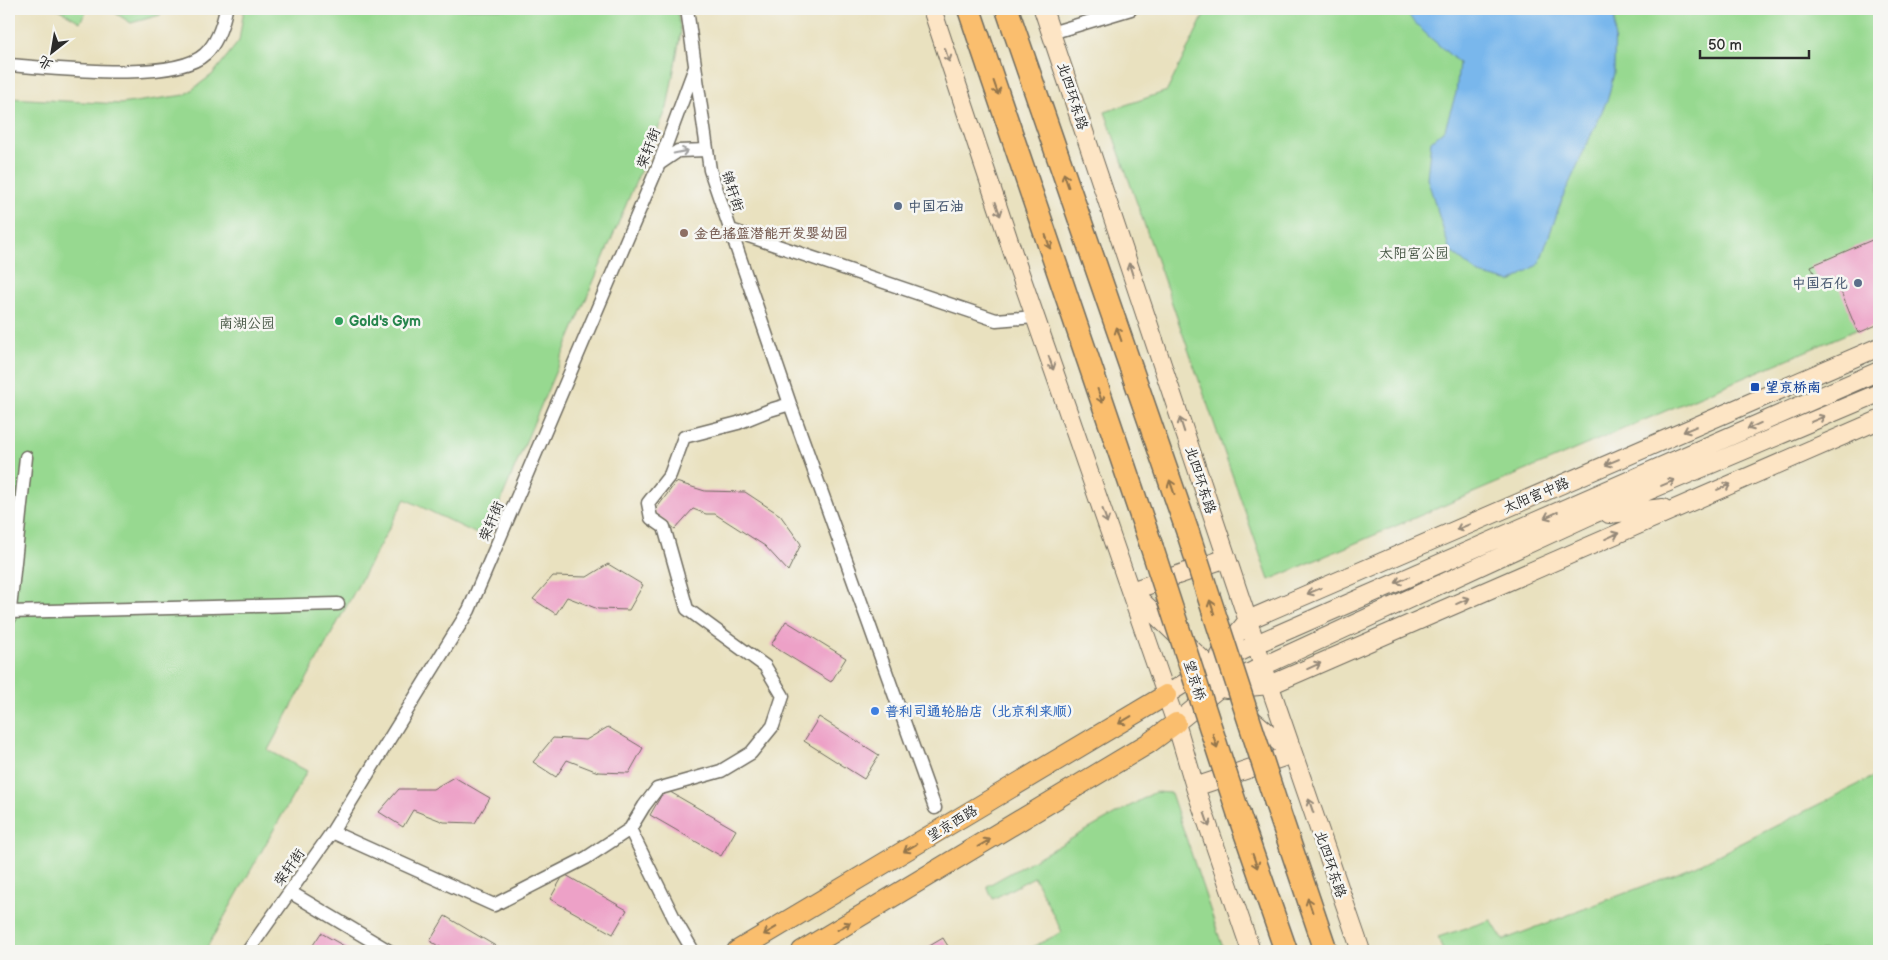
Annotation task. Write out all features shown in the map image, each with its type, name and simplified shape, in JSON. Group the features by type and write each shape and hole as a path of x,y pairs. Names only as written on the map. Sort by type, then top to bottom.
{"highway":[{"name":"望京桥","path":"969,9 1151,545 1286,951"},
{"path":"1007,9 1188,533 1326,951"}],"main road":[{"name":"望京西路","path":"737,951 1166,695"},
{"path":"802,951 1132,753 1176,723"}],"street":[{"path":"9,65 82,71 153,70 187,64 205,54 217,38 226,9"},
{"name":"锦轩街","path":"687,9 710,170 790,404 935,808"},
{"path":"932,9 1035,317 1176,723 1195,787 1251,951"},
{"name":"北四环东路","path":"1043,9 1263,666 1361,951"},
{"path":"1051,33 1131,9"},
{"name":"荣轩街","path":"248,951 332,832 469,610 659,164 695,67"},
{"path":"659,164 678,151 707,150"},
{"path":"730,230 996,320 1035,317"},
{"name":"太阳宫中路","path":"1210,667 1248,620 1879,346"},
{"name":"太阳宫中路","path":"1210,667 1256,644 1879,371"},
{"path":"1176,723 1218,689 1263,666 1591,515 1879,393"},
{"path":"332,832 494,905 586,858 630,829 657,789 721,771 751,753 773,726 783,696 765,666 687,609 664,527 651,518 648,503 670,476 684,437 738,423 790,404"},
{"path":"1218,689 1270,685 1879,420"},
{"path":"1612,488 1657,443"},
{"path":"26,457 9,615 338,604"},
{"path":"1591,515 1680,507"},
{"path":"1131,591 1227,558"},
{"path":"1131,591 1210,667 1218,689 1293,754"},
{"path":"1166,695 1210,667"},
{"path":"1195,787 1293,754"},
{"path":"630,829 675,920 694,951"},
{"path":"290,892 388,951"}],"green space":[{"path":"58,9 88,9 80,22"},
{"path":"109,9 164,9 160,15 131,23"},
{"name":"南湖公园","path":"244,9 677,9 681,32 667,108 485,538 405,499 268,750 307,771 205,951 9,951 9,98 120,104 185,95 213,74 239,41"},
{"name":"太阳宫公园","path":"1207,9 1879,9 1879,320 1269,580 1105,112 1167,91"},
{"path":"1879,774 1879,951 1443,951 1438,937 1491,920 1503,940 1696,866"},
{"path":"1155,792 1171,793 1224,951 1025,951 1062,932 1034,877 993,899 987,886"}],"water":[{"path":"1402,9 1615,9 1614,73 1608,98 1563,197 1539,264 1511,282 1479,274 1450,251 1427,178 1431,141 1445,129 1456,93 1459,63 1425,33"}],"building":[{"name":"中国石化","path":"1879,237 1879,324 1858,333 1836,280 1820,287 1811,266"},
{"path":"676,482 705,491 745,492 780,515 801,544 788,571 765,546 715,514 706,514 693,509 675,529 654,512"},
{"path":"608,564 643,585 629,610 598,609 567,597 556,614 533,599 553,576 587,577"},
{"path":"786,621 846,658 831,682 771,645"},
{"path":"819,717 879,755 864,779 804,741"},
{"path":"608,727 643,748 629,773 598,772 567,760 556,777 533,762 553,738 586,740"},
{"path":"454,777 490,798 475,823 444,822 413,810 403,827 379,812 399,789 433,789"},
{"path":"665,789 736,830 721,856 650,815"},
{"path":"564,874 627,910 613,934 550,899"},
{"path":"445,916 504,951 447,951 430,941"},
{"path":"321,933 353,951 309,951"},
{"path":"943,938 951,951 921,951"}],"place":[{"name":"中国石油","path":"898,206"},
{"name":"金色摇篮潜能开发婴幼园","path":"684,233"},
{"name":"中国石化","path":"1858,283"},
{"name":"Gold's Gym","path":"339,321"},
{"name":"望京桥南","path":"1755,387"},
{"name":"普利司通轮胎店（北京利来顺）","path":"875,711"}]}
